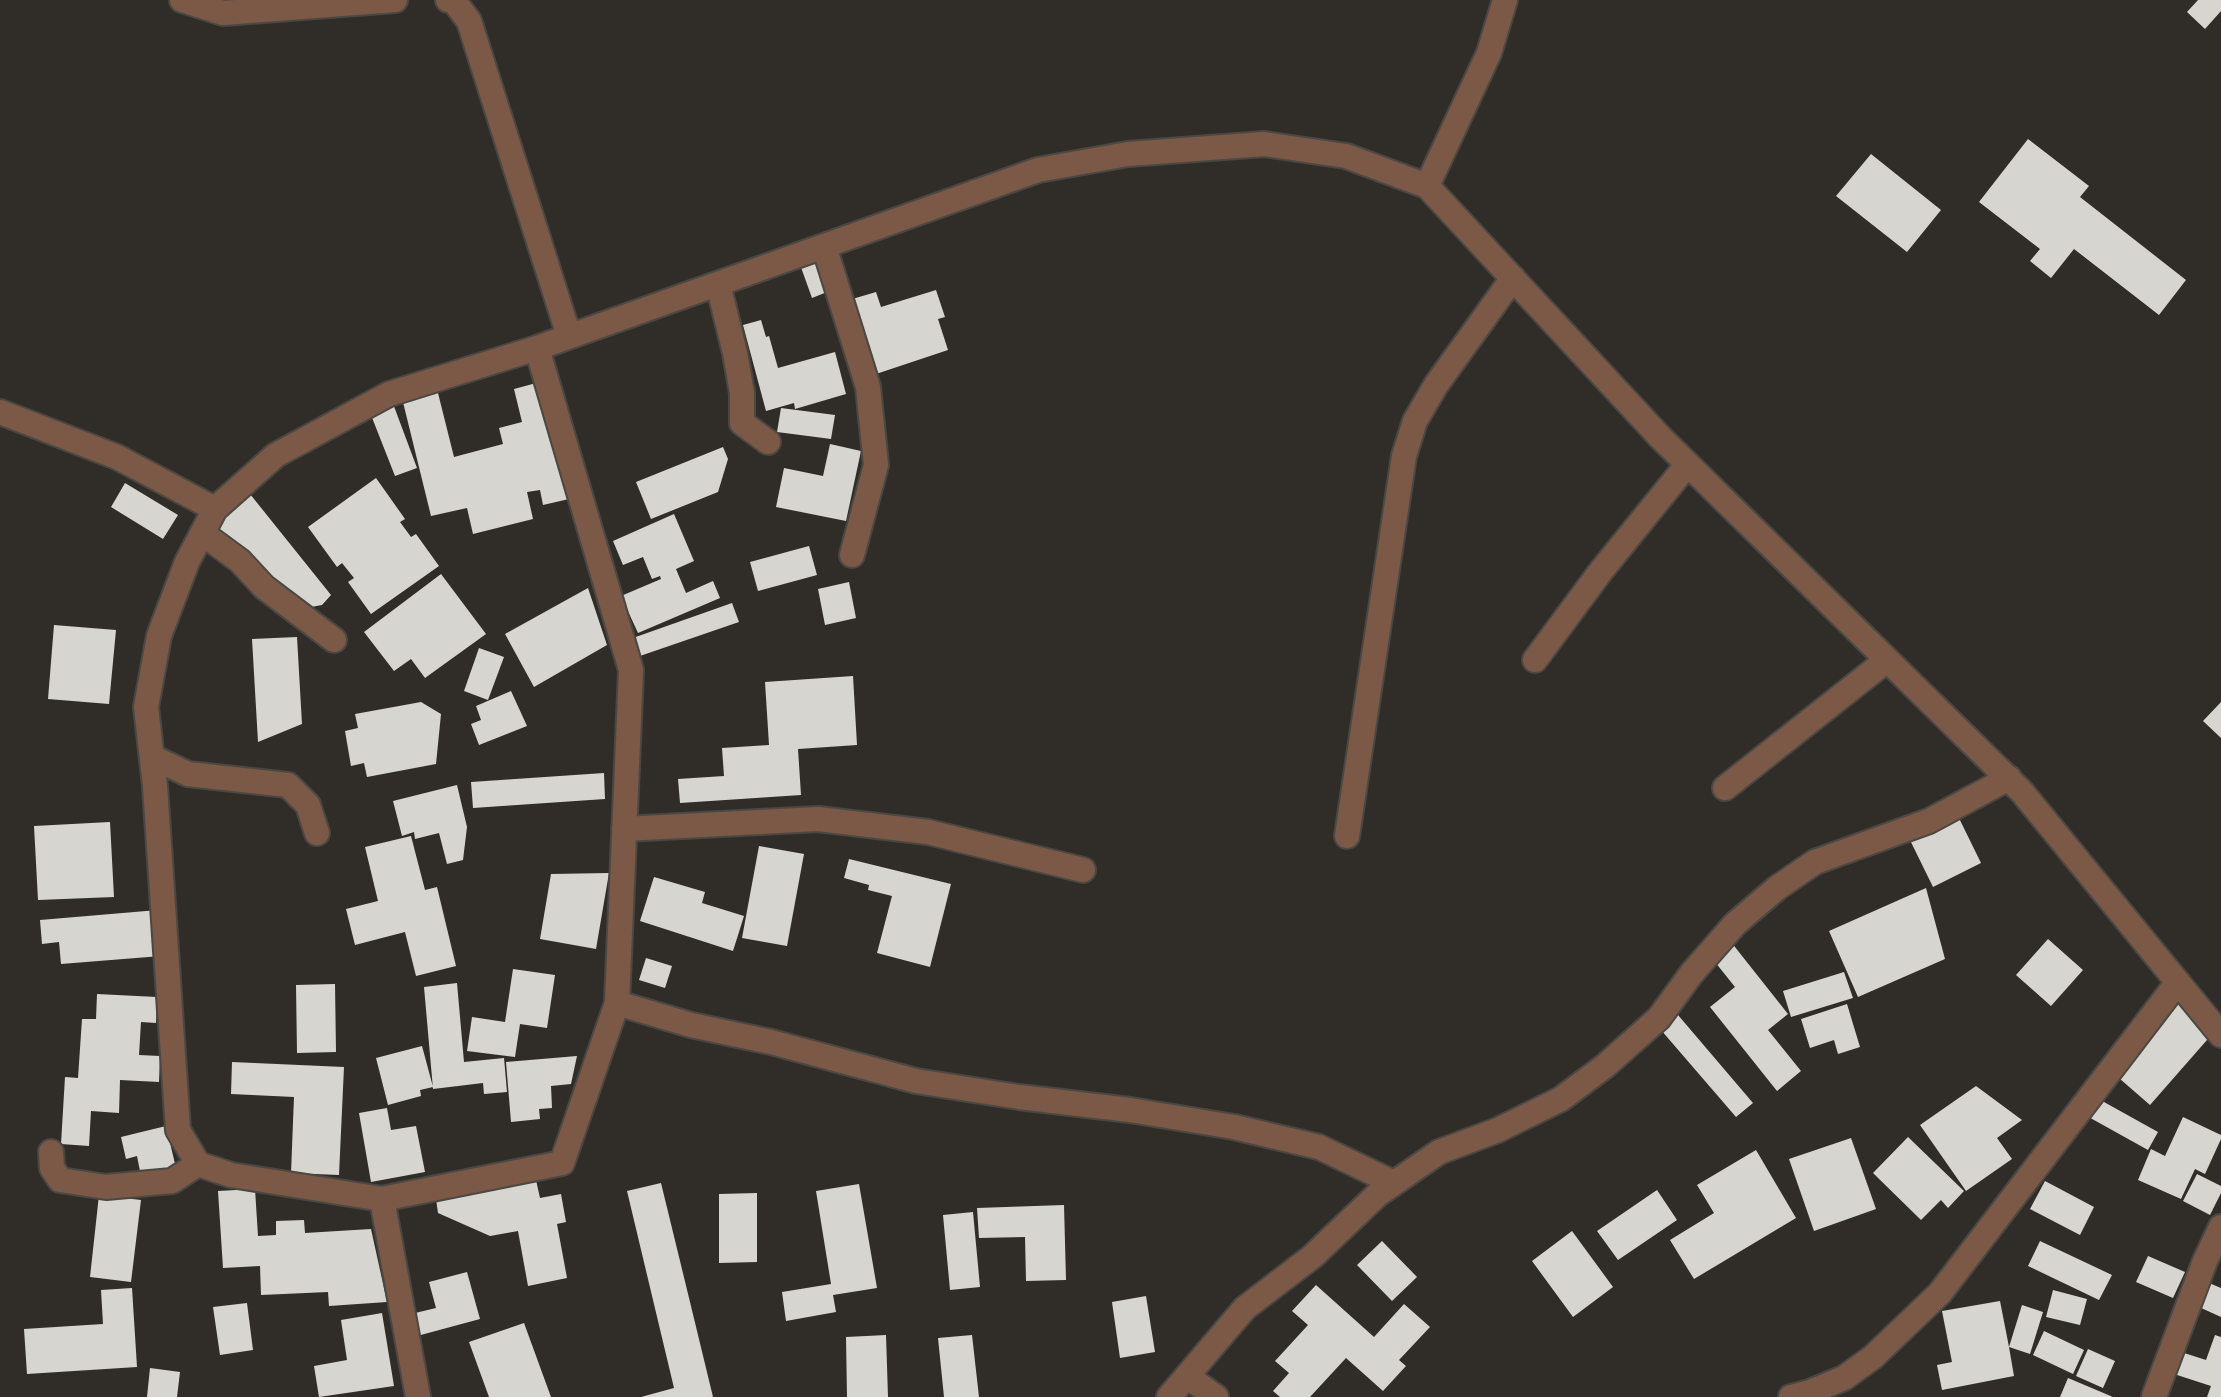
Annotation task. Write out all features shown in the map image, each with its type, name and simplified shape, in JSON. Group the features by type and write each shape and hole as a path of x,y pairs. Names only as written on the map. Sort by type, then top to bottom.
{"street":[{"path":"182,0 223,13 395,0"},
{"path":"448,0 454,1 469,21 569,336"},
{"path":"1427,186 1489,53 1504,0"},
{"path":"537,348 631,670 617,1003 562,1163 382,1199 231,1175 198,1164 178,1130 146,707 159,636 187,562 215,509 276,455 389,394 537,348 1038,170 1128,154 1264,144 1346,156 1427,186 1687,465 2009,778 2221,1035"},
{"path":"824,246 868,387 876,465 852,555"},
{"path":"1347,836 1404,456 1415,421 1436,385 1513,278"},
{"path":"718,284 740,379 742,423 768,442"},
{"path":"0,412 117,457 215,509"},
{"path":"1535,660 1601,571 1687,465"},
{"path":"202,533 240,561 264,587 334,640"},
{"path":"1725,788 1887,660"},
{"path":"152,757 188,774 288,785 308,805 317,833"},
{"path":"1169,1397 1245,1308 1313,1256 1377,1195 1439,1152 1498,1130 1561,1099 1594,1074 1659,1018 1692,973 1735,924 1777,888 1815,862 1929,821 2009,778"},
{"path":"624,829 818,819 928,832 1083,870"},
{"path":"1791,1397 1844,1378 1873,1357 1940,1293 2178,982"},
{"path":"617,1003 691,1025 771,1042 916,1081 1234,1127 1319,1147 1394,1183"},
{"path":"51,1152 52,1168 60,1180 106,1187 172,1181 198,1164"},
{"path":"382,1199 418,1397"},
{"path":"2154,1397 2205,1261 2221,1227"},
{"path":"1188,1377 1216,1397"}],"building":[{"path":"2198,0 2221,0 2221,11 2205,29 2187,12"},
{"path":"2028,139 2089,186 2080,197 2186,280 2159,315 2074,249 2051,278 2030,261 2040,249 1979,202"},
{"path":"1871,154 1941,210 1907,252 1836,196"},
{"path":"819,252 832,290 812,298 798,259"},
{"path":"936,290 945,317 938,319 948,350 873,375 849,300 876,292 881,307"},
{"path":"761,320 778,368 835,352 846,394 795,409 794,403 766,411 743,325"},
{"path":"540,382 569,499 543,505 540,490 527,492 533,519 473,534 467,508 431,516 401,394 436,385 454,457 503,444 499,428 522,422 514,389"},
{"path":"392,401 417,468 395,476 369,410"},
{"path":"781,408 835,415 831,439 777,432"},
{"path":"830,444 861,451 846,521 776,507 784,468 823,476"},
{"path":"723,447 728,459 718,492 651,519 636,482"},
{"path":"376,478 405,519 400,522 411,537 416,534 439,566 371,614 348,582 354,578 342,563 337,567 308,527"},
{"path":"125,483 178,515 163,539 111,507"},
{"path":"246,489 331,595 322,605 300,609 212,525"},
{"path":"674,514 694,561 676,569 686,593 713,581 720,598 638,633 621,596 661,579 660,576 652,579 643,557 623,565 613,541"},
{"path":"809,546 817,575 758,591 750,562"},
{"path":"441,574 486,634 425,678 411,659 394,671 364,632"},
{"path":"849,582 856,618 825,625 818,589"},
{"path":"588,588 607,645 534,687 505,634"},
{"path":"732,603 739,622 637,657 630,639"},
{"path":"54,625 116,630 109,704 48,699"},
{"path":"297,637 302,724 258,742 252,639"},
{"path":"479,648 504,657 488,700 464,691"},
{"path":"853,676 857,745 798,749 801,795 680,803 678,779 724,776 722,748 769,745 765,682"},
{"path":"511,691 527,726 479,745 471,724 481,720 476,706"},
{"path":"421,702 441,714 436,764 367,777 364,763 351,766 345,731 358,728 355,714"},
{"path":"2221,702 2221,738 2203,721"},
{"path":"604,773 605,799 473,808 471,782"},
{"path":"457,785 467,827 463,860 447,864 439,833 415,839 414,832 402,836 393,801"},
{"path":"1956,812 1981,863 1933,887 1908,836"},
{"path":"110,822 114,897 38,900 34,826"},
{"path":"411,836 425,890 437,887 456,966 416,976 405,932 355,945 346,909 378,901 365,847"},
{"path":"759,846 804,854 787,946 742,938"},
{"path":"849,859 951,884 930,967 877,953 892,896 868,890 869,885 844,878"},
{"path":"609,873 596,949 540,939 551,874"},
{"path":"654,877 705,892 702,903 744,916 733,951 640,921"},
{"path":"1926,888 1945,959 1858,997 1829,931"},
{"path":"158,910 161,956 61,964 59,942 42,944 40,920"},
{"path":"2048,939 2083,970 2051,1006 2016,975"},
{"path":"1731,942 1788,1014 1768,1030 1801,1071 1777,1091 1710,1007 1735,987 1711,957"},
{"path":"646,958 672,966 665,988 639,980"},
{"path":"513,969 555,975 547,1028 520,1024 515,1057 467,1051 472,1017 505,1022"},
{"path":"1844,972 1853,998 1791,1017 1783,991"},
{"path":"457,983 464,1062 504,1058 507,1092 484,1094 483,1083 433,1089 424,987"},
{"path":"335,984 336,1052 297,1053 296,985"},
{"path":"97,994 157,997 156,1023 141,1022 139,1055 160,1056 159,1082 120,1080 119,1113 91,1111 89,1146 61,1144 65,1077 78,1078 82,1019 96,1019"},
{"path":"2175,999 2214,1032 2150,1105 2112,1072"},
{"path":"1847,1004 1860,1047 1838,1054 1834,1040 1810,1048 1801,1019"},
{"path":"1678,1015 1753,1103 1736,1117 1661,1030"},
{"path":"422,1046 433,1087 420,1090 421,1096 388,1105 376,1058"},
{"path":"577,1056 571,1084 551,1086 552,1108 539,1109 540,1119 511,1122 506,1062"},
{"path":"232,1062 344,1067 339,1175 291,1173 294,1097 231,1094"},
{"path":"1976,1086 2022,1120 1997,1138 2012,1159 1966,1191 1920,1125"},
{"path":"2095,1097 2158,1132 2148,1150 2085,1115"},
{"path":"387,1108 391,1130 416,1126 425,1172 371,1182 359,1113"},
{"path":"2183,1117 2221,1135 2221,1139 2205,1174 2195,1169 2181,1199 2138,1180 2151,1149 2165,1156"},
{"path":"166,1126 176,1168 141,1176 137,1156 126,1159 121,1137"},
{"path":"1908,1137 1964,1191 1948,1208 1941,1200 1921,1220 1873,1173"},
{"path":"1851,1138 1876,1209 1814,1231 1789,1159"},
{"path":"1756,1150 1796,1218 1694,1279 1670,1240 1714,1213 1697,1185"},
{"path":"2197,1174 2221,1186 2221,1193 2210,1215 2183,1201"},
{"path":"536,1180 540,1198 561,1194 566,1222 557,1224 567,1278 528,1286 518,1231 490,1236 438,1213 436,1199"},
{"path":"2045,1181 2094,1207 2080,1235 2030,1209"},
{"path":"661,1183 713,1397 641,1397 674,1388 627,1191"},
{"path":"859,1184 877,1288 833,1295 836,1312 786,1321 782,1292 831,1284 816,1191"},
{"path":"255,1189 258,1236 276,1235 276,1221 304,1220 305,1233 371,1229 387,1302 329,1306 328,1292 261,1295 260,1266 223,1268 218,1191"},
{"path":"1657,1190 1677,1220 1618,1260 1597,1231"},
{"path":"757,1193 757,1262 719,1263 719,1194"},
{"path":"99,1195 141,1200 131,1282 90,1277"},
{"path":"1064,1205 1066,1280 1026,1281 1025,1237 979,1238 977,1208"},
{"path":"973,1212 980,1287 950,1290 943,1215"},
{"path":"1572,1231 1613,1287 1573,1317 1532,1261"},
{"path":"1382,1241 1417,1277 1392,1301 1357,1265"},
{"path":"2040,1241 2112,1275 2099,1300 2028,1266"},
{"path":"2148,1256 2185,1272 2173,1298 2136,1282"},
{"path":"467,1272 480,1319 417,1336 411,1314 436,1308 429,1282"},
{"path":"2209,1283 2221,1288 2221,1317 2199,1307"},
{"path":"1316,1285 1374,1337 1404,1304 1430,1327 1399,1360 1406,1366 1383,1391 1346,1358 1310,1397 1280,1397 1273,1391 1289,1373 1275,1361 1308,1325 1292,1311"},
{"path":"132,1288 137,1367 27,1374 24,1329 103,1324 101,1290"},
{"path":"2053,1290 2087,1299 2080,1325 2046,1317"},
{"path":"1146,1296 1155,1352 1120,1358 1112,1302"},
{"path":"2000,1301 2014,1376 1942,1390 1937,1365 1952,1362 1942,1311"},
{"path":"247,1303 253,1350 220,1355 213,1307"},
{"path":"2022,1305 2043,1312 2030,1354 2009,1347"},
{"path":"382,1313 394,1386 319,1397 314,1366 347,1360 341,1320"},
{"path":"524,1323 551,1397 489,1397 469,1342"},
{"path":"2044,1331 2084,1350 2073,1374 2033,1355"},
{"path":"886,1335 888,1397 847,1397 846,1337"},
{"path":"972,1335 979,1397 944,1397 938,1338"},
{"path":"2215,1335 2221,1337 2221,1397 2207,1397 2211,1386 2174,1374 2181,1352 2206,1360"},
{"path":"2088,1349 2115,1361 2103,1388 2076,1376"},
{"path":"150,1368 180,1372 177,1397 147,1397"},
{"path":"2068,1378 2113,1397 2060,1397"}]}
